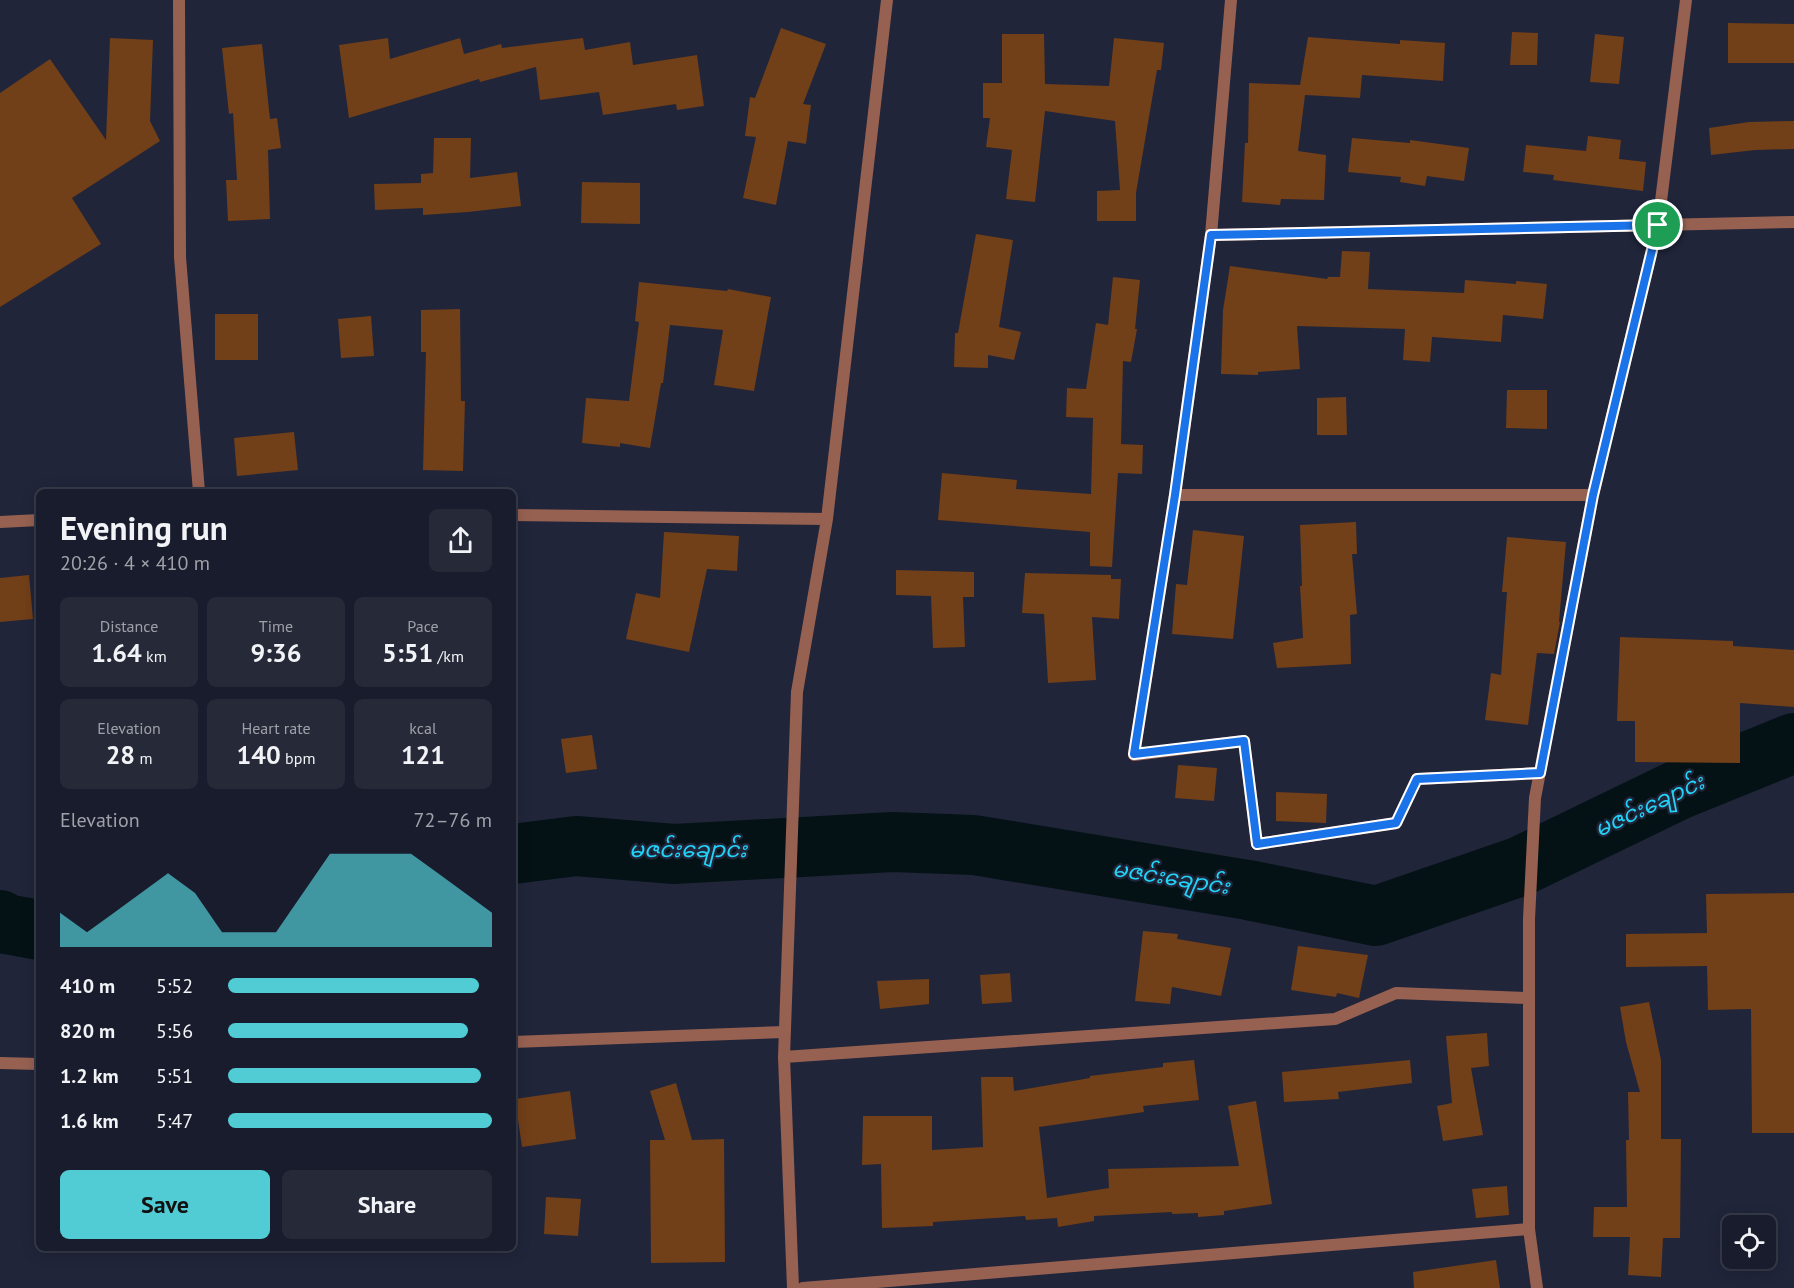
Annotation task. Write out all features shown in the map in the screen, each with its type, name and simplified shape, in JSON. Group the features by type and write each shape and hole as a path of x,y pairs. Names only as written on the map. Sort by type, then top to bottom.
{"street":[{"path":"179,0 180,257 199,489"},
{"path":"793,1288 784,1057 797,692 827,519 886,0"},
{"path":"1230,0 1211,235 1175,495 1134,754 1244,741 1257,844 1396,823 1417,779 1540,773"},
{"path":"1537,1288 1529,1229 1529,919 1535,798 1593,495 1658,225 1686,0"},
{"path":"1211,235 1794,222"},
{"path":"1175,495 1593,495"},
{"path":"516,515 827,519"},
{"path":"0,522 36,520"},
{"path":"784,1057 1335,1018 1396,993 1529,998"},
{"path":"516,1042 785,1032"},
{"path":"0,1063 36,1064"},
{"path":"803,1288 1529,1229"}],"building":[{"path":"1728,23 1794,24 1794,63 1728,63"},
{"path":"781,28 826,44 803,104 811,105 806,144 788,141 776,205 743,198 756,137 745,136 750,97 755,98"},
{"path":"1512,32 1538,33 1537,65 1510,65"},
{"path":"1002,34 1044,34 1045,84 1109,86 1114,38 1164,43 1161,70 1157,70 1136,193 1136,221 1097,221 1097,191 1120,190 1115,121 1045,111 1035,202 1006,199 1012,150 986,147 990,118 983,118 983,83 1002,83"},
{"path":"1595,34 1624,37 1619,84 1590,82"},
{"path":"1308,37 1400,44 1400,40 1445,43 1443,81 1362,75 1360,98 1305,95 1298,151 1326,155 1324,200 1281,199 1280,205 1242,202 1245,143 1248,143 1249,83 1300,85"},
{"path":"110,38 153,40 150,121 160,141 72,198 101,244 0,307 0,93 50,59 106,140"},
{"path":"388,38 390,59 460,38 464,54 501,44 502,48 583,38 585,50 630,42 633,65 697,55 704,106 677,110 676,104 603,115 599,92 540,100 536,67 480,82 479,79 349,118 339,45"},
{"path":"262,44 270,119 277,118 281,148 268,150 270,219 228,221 226,180 237,180 233,113 229,114 222,48"},
{"path":"1794,121 1794,149 1755,150 1711,155 1709,128 1749,122"},
{"path":"1588,136 1621,140 1619,159 1646,162 1643,191 1553,180 1554,175 1523,172 1526,145 1586,151"},
{"path":"434,138 471,138 470,178 517,172 521,206 423,215 423,208 375,210 374,184 421,183 421,174 433,173"},
{"path":"1352,138 1410,143 1410,140 1469,148 1464,181 1427,176 1425,186 1400,182 1401,177 1348,172"},
{"path":"582,182 640,183 640,224 581,223"},
{"path":"976,234 1013,240 999,327 1021,332 1014,360 988,355 988,368 954,367 955,333 958,333"},
{"path":"1342,251 1370,252 1368,289 1464,293 1465,280 1547,284 1543,319 1503,315 1501,342 1432,337 1430,362 1403,360 1405,329 1297,326 1300,369 1258,372 1258,375 1221,374 1223,310 1230,266 1327,279 1328,277 1340,277"},
{"path":"1113,277 1140,280 1135,329 1137,329 1131,362 1123,361 1121,444 1143,445 1142,474 1118,473 1112,567 1090,566 1090,532 938,520 942,473 1017,480 1016,489 1091,494 1093,418 1066,417 1067,388 1086,389 1096,323 1108,325"},
{"path":"639,282 727,291 728,289 771,297 754,391 714,385 723,330 670,325 663,383 661,383 650,448 620,443 620,447 582,443 586,398 629,401 639,322 635,321"},
{"path":"460,309 461,401 465,401 463,471 423,470 426,352 421,352 421,310"},
{"path":"215,314 258,314 258,360 215,360"},
{"path":"371,316 374,356 341,358 338,319"},
{"path":"1507,390 1547,390 1547,429 1506,428"},
{"path":"1346,397 1347,435 1317,435 1317,398"},
{"path":"294,432 298,470 237,476 234,438"},
{"path":"1356,522 1357,554 1352,554 1357,614 1350,615 1351,664 1277,668 1273,643 1303,638 1300,525"},
{"path":"1193,530 1244,536 1233,639 1172,634 1176,584 1187,585"},
{"path":"664,532 739,536 737,571 707,569 689,652 626,639 636,593 660,598"},
{"path":"1507,537 1566,542 1560,622 1554,654 1537,653 1528,725 1485,720 1491,673 1501,675 1507,592 1502,592"},
{"path":"896,570 974,572 974,597 963,597 965,647 933,648 931,596 896,595"},
{"path":"1025,573 1111,575 1111,579 1121,579 1119,619 1092,617 1096,680 1048,683 1044,614 1022,613"},
{"path":"29,575 33,619 0,622 0,578"},
{"path":"1620,637 1733,641 1733,646 1794,650 1794,707 1740,703 1740,763 1635,762 1635,721 1617,721"},
{"path":"592,735 597,769 566,773 561,739"},
{"path":"1178,765 1217,768 1214,801 1175,798"},
{"path":"1276,792 1327,794 1326,823 1276,821"},
{"path":"1794,893 1794,1133 1752,1133 1751,1009 1708,1010 1707,966 1626,967 1626,934 1707,933 1706,894"},
{"path":"1143,931 1178,934 1177,939 1231,948 1221,996 1172,987 1170,1004 1135,1001"},
{"path":"1298,946 1368,955 1359,998 1337,993 1336,997 1291,990"},
{"path":"1010,973 1012,1002 982,1004 980,975"},
{"path":"929,979 929,1004 880,1009 877,981"},
{"path":"1649,1002 1661,1060 1661,1139 1681,1139 1680,1238 1663,1238 1661,1277 1628,1275 1630,1237 1593,1237 1594,1207 1627,1207 1628,1092 1640,1092 1626,1042 1620,1007"},
{"path":"1487,1033 1489,1066 1471,1068 1483,1135 1443,1141 1437,1106 1452,1103 1446,1036"},
{"path":"1194,1060 1199,1100 1143,1106 1144,1112 1039,1127 1047,1198 1109,1188 1108,1169 1239,1166 1228,1106 1256,1101 1272,1204 1224,1211 1224,1215 1198,1217 1198,1213 1172,1214 1172,1212 1094,1216 1094,1221 1058,1227 1057,1218 1026,1220 1025,1216 933,1222 933,1226 882,1228 881,1164 862,1165 863,1116 932,1116 932,1150 983,1147 981,1077 1013,1077 1014,1091 1090,1078 1090,1076 1163,1067 1163,1063"},
{"path":"1410,1060 1412,1083 1338,1092 1339,1099 1284,1102 1282,1072"},
{"path":"676,1083 692,1140 724,1139 725,1262 651,1263 650,1140 665,1140 650,1091"},
{"path":"570,1091 576,1139 522,1147 516,1099"},
{"path":"1507,1186 1509,1215 1476,1218 1472,1189"},
{"path":"546,1197 581,1199 578,1236 544,1234"},
{"path":"1496,1260 1500,1288 1414,1288 1413,1272"}],"waterway":[{"name":"မဇင်းချောင်း","path":"516,854 576,846 674,854 893,842 974,845 1248,890 1376,916 1521,866 1678,790 1794,743"},
{"name":"မဇင်းချောင်း","path":"0,920 6,924 36,929"}],"route":[{"path":"1658,225 1593,495 1540,773 1417,779 1396,823 1257,844 1244,741 1134,754 1175,495 1211,235 1658,225"}]}
